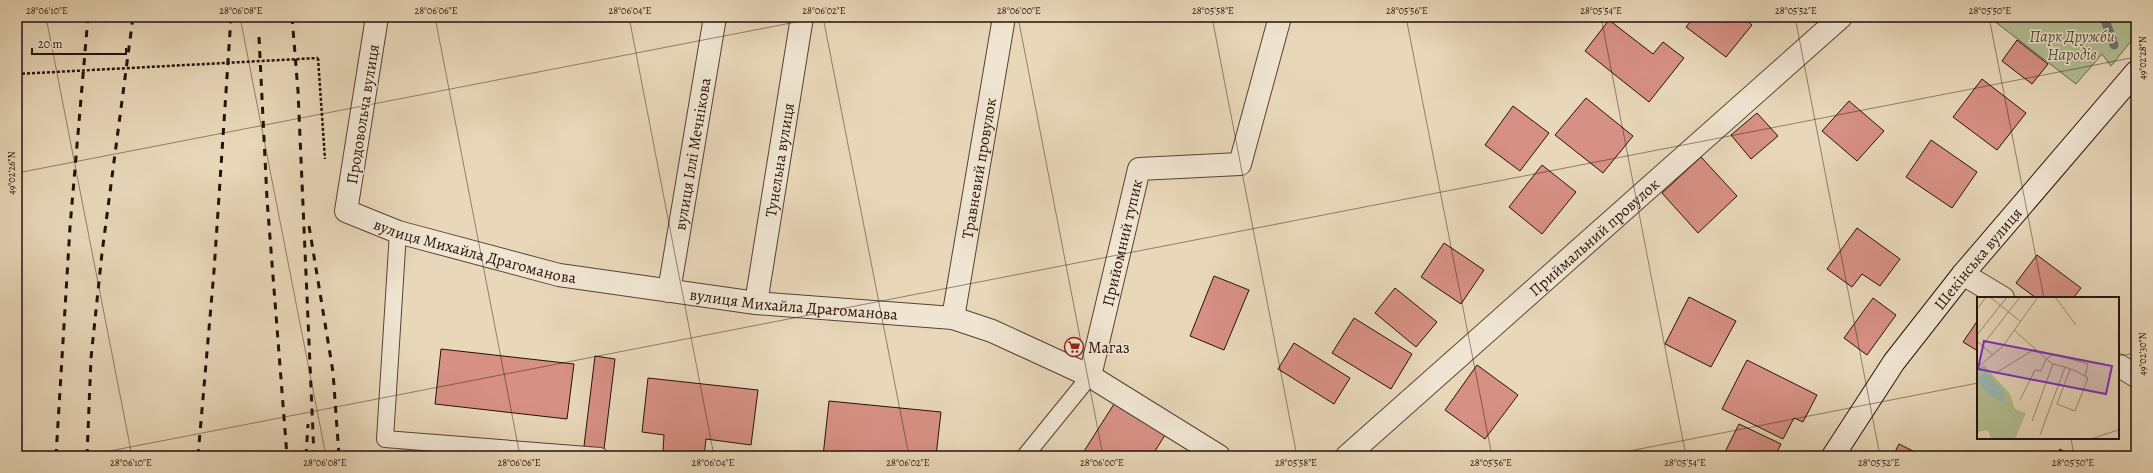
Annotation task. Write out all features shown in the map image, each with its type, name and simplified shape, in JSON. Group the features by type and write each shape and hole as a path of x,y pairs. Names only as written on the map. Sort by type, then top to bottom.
{"street":[{"name":"Продовольча вулиця","path":"346,211 377,17"},
{"name":"вулиця Іллі Мечнікова","path":"669,291 716,17"},
{"name":"Тунельна вулиця","path":"756,303 802,17"},
{"name":"Травневий провулок","path":"953,318 1004,17"},
{"name":"Прийомний тупик","path":"1090,376 1140,169 1240,164 1280,17"},
{"name":"Приймальний провулок","path":"1347,456 1841,17"},
{"name":"Шекінська вулиця","path":"1833,456 1894,362 1963,274 2136,72"},
{"name":"вулиця Михайла Драгоманова","path":"346,211 398,232 559,275 756,303 953,318 992,331 1090,376 1219,456"},
{"path":"1963,274 2001,297"},
{"path":"2119,366 2136,376"}],"lane":[{"path":"398,232 385,439 600,456"},
{"path":"1025,456 1090,376"}],"path":[{"path":"17,74 318,58 325,165"}],"green space":[{"name":"Парк Дружби Народів","path":"1989,17 2136,17 2136,35 2111,66 2102,54 2076,84"}],"building":[{"path":"1694,17 1742,17 1752,25 1726,57 1686,27"},
{"path":"1609,20 1653,54 1663,42 1684,58 1649,102 1585,51"},
{"path":"2017,40 2048,64 2032,84 2002,61"},
{"path":"1982,79 2026,113 1997,150 1953,117"},
{"path":"1586,98 1633,136 1603,173 1555,135"},
{"path":"1849,101 1884,131 1857,161 1822,131"},
{"path":"1513,106 1549,133 1520,171 1485,145"},
{"path":"1757,113 1778,136 1751,159 1731,135"},
{"path":"1931,140 1977,172 1952,208 1906,177"},
{"path":"1701,157 1737,196 1698,233 1662,193"},
{"path":"1542,165 1576,192 1542,234 1509,207"},
{"path":"1857,228 1900,259 1880,286 1862,274 1852,287 1827,269"},
{"path":"1444,243 1484,270 1461,304 1421,277"},
{"path":"2037,255 2081,288 2074,297 2035,297 2016,283"},
{"path":"1214,276 1249,290 1224,350 1190,336"},
{"path":"1395,288 1437,322 1416,347 1375,313"},
{"path":"1689,297 1736,321 1711,367 1665,344"},
{"path":"1873,298 1896,315 1867,355 1844,338"},
{"path":"1354,318 1412,354 1391,389 1332,353"},
{"path":"1977,321 1977,350 1963,342"},
{"path":"1294,343 1350,378 1334,404 1278,369"},
{"path":"441,349 574,364 567,419 435,404"},
{"path":"595,356 615,359 604,449 584,446"},
{"path":"1747,360 1817,395 1803,422 1794,418 1783,439 1722,409"},
{"path":"1477,365 1518,395 1485,439 1445,410"},
{"path":"648,378 758,390 751,445 706,439 704,456 663,451 664,435 642,432"},
{"path":"829,401 941,412 936,456 823,456"},
{"path":"1114,404 1165,435 1152,456 1081,456"},
{"path":"1739,424 1781,444 1775,456 1723,456"},
{"path":"1899,444 1923,456 1893,456"},
{"path":"2060,449 2073,456 2055,456"}],"waterway":[{"path":"2104,17 2114,45"}],"railway":[{"path":"56,456 70,227 88,17"},
{"path":"87,456 91,358 102,253 133,17"},
{"path":"198,456 214,271 231,17"},
{"path":"292,17 298,91 314,456"},
{"path":"259,37 267,199 287,456"},
{"path":"309,226 333,372 339,456"},
{"path":"306,456 308,424"},
{"path":"17,441 21,456"}],"place":[{"name":"Магаз","path":"1074,347"}]}
